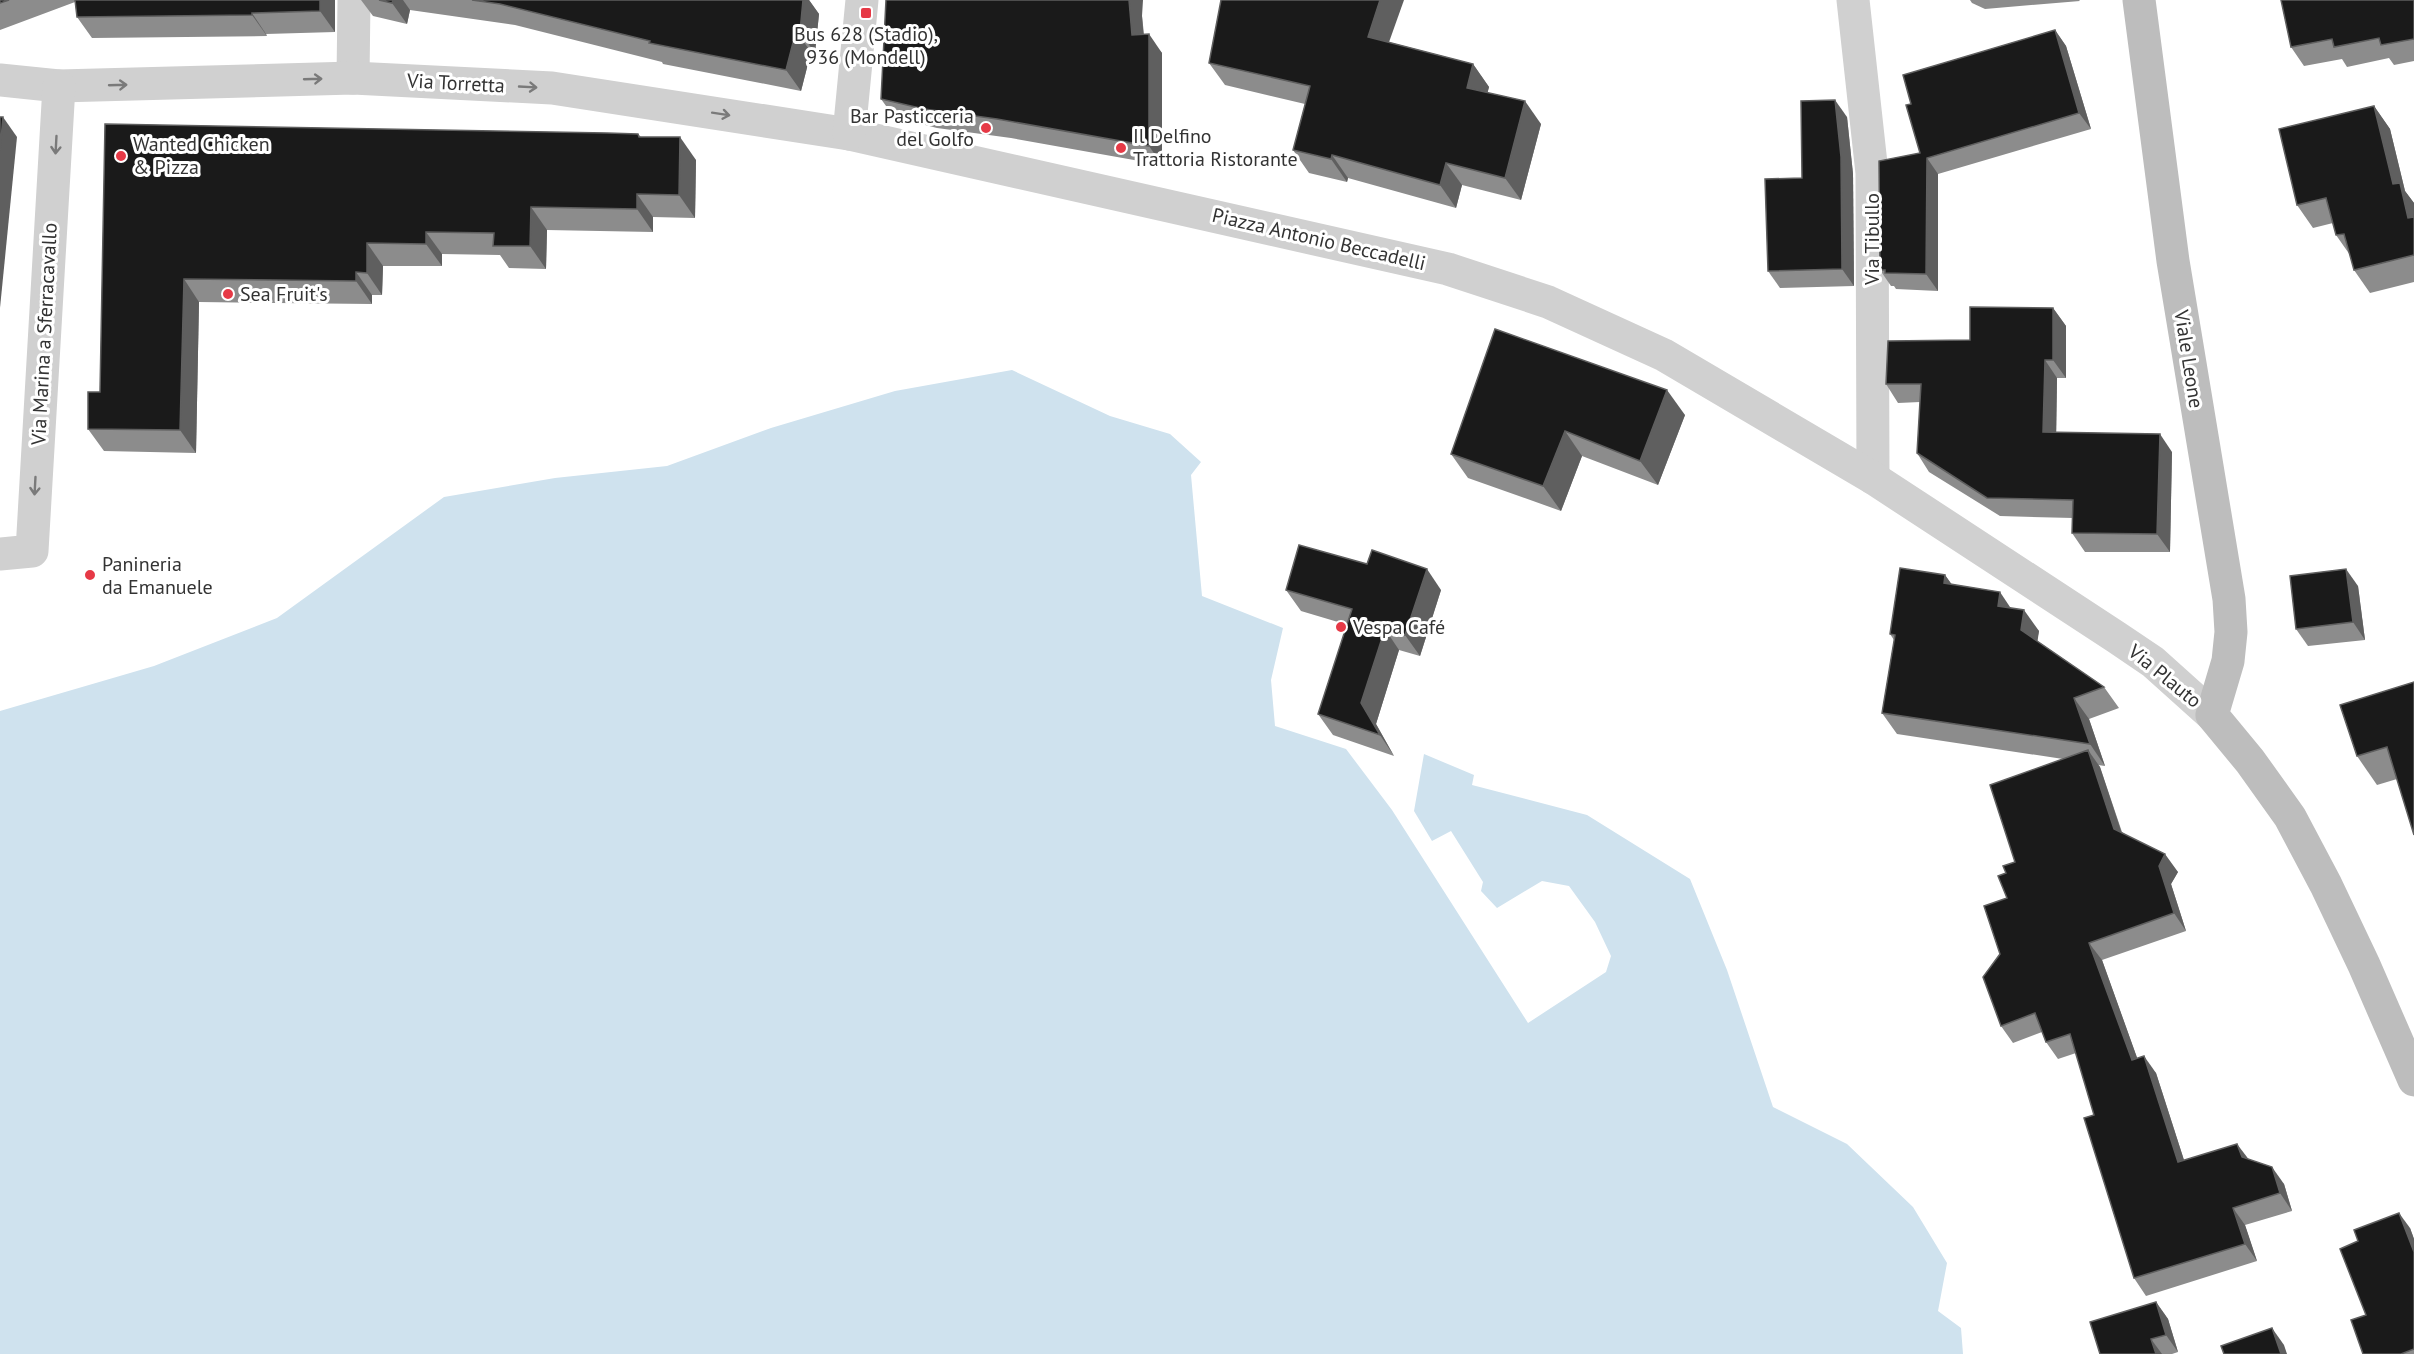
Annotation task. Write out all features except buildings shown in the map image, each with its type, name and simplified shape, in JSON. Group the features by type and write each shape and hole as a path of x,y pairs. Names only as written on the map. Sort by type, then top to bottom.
{"main road":[{"name":"Viale Leone","path":"2139,0 2173,261 2229,599 2231,632 2228,661 2212,715"},
{"name":"Via Plauto","path":"2212,715 2250,760 2290,817 2364,965 2414,1080"}],"street":[{"path":"353,78 354,0"},
{"path":"849,134 862,0"},
{"name":"Via Tibullo","path":"1853,0 1872,173 1873,478"},
{"name":"Via Torretta","path":"0,80 59,86 353,78 552,88 849,134"},
{"name":"Via Marina a Sferracavallo","path":"0,554 32,551 59,86"},
{"name":"Piazza Antonio Beccadelli","path":"849,134 1448,269 1548,302 1664,355 1764,413"},
{"name":"Via Plauto","path":"1764,413 1873,478 2152,662 2212,715"}],"water":[{"path":"1012,370 1110,416 1170,434 1201,462 1191,475 1202,596 1283,628 1271,680 1275,726 1346,749 1392,810 1528,1023 1606,972 1611,956 1595,922 1569,886 1542,881 1497,908 1481,891 1483,882 1451,831 1432,841 1414,811 1424,754 1474,775 1472,785 1587,815 1690,879 1727,970 1773,1107 1847,1144 1913,1207 1947,1263 1938,1311 1961,1328 1963,1354 0,1354 0,711 154,666 277,618 444,497 555,478 667,466 771,428 895,391"}],"place":[{"name":"Bus 628 (Stadio), 936 (Mondell)","path":"866,13"},
{"name":"Bar Pasticceria del Golfo","path":"986,128"},
{"name":"Il Delfino Trattoria Ristorante","path":"1121,148"},
{"name":"Wanted Chicken & Pizza","path":"121,156"},
{"name":"Sea Fruit's","path":"228,294"},
{"name":"Panineria da Emanuele","path":"90,575"},
{"name":"Vespa Café","path":"1341,627"}]}
